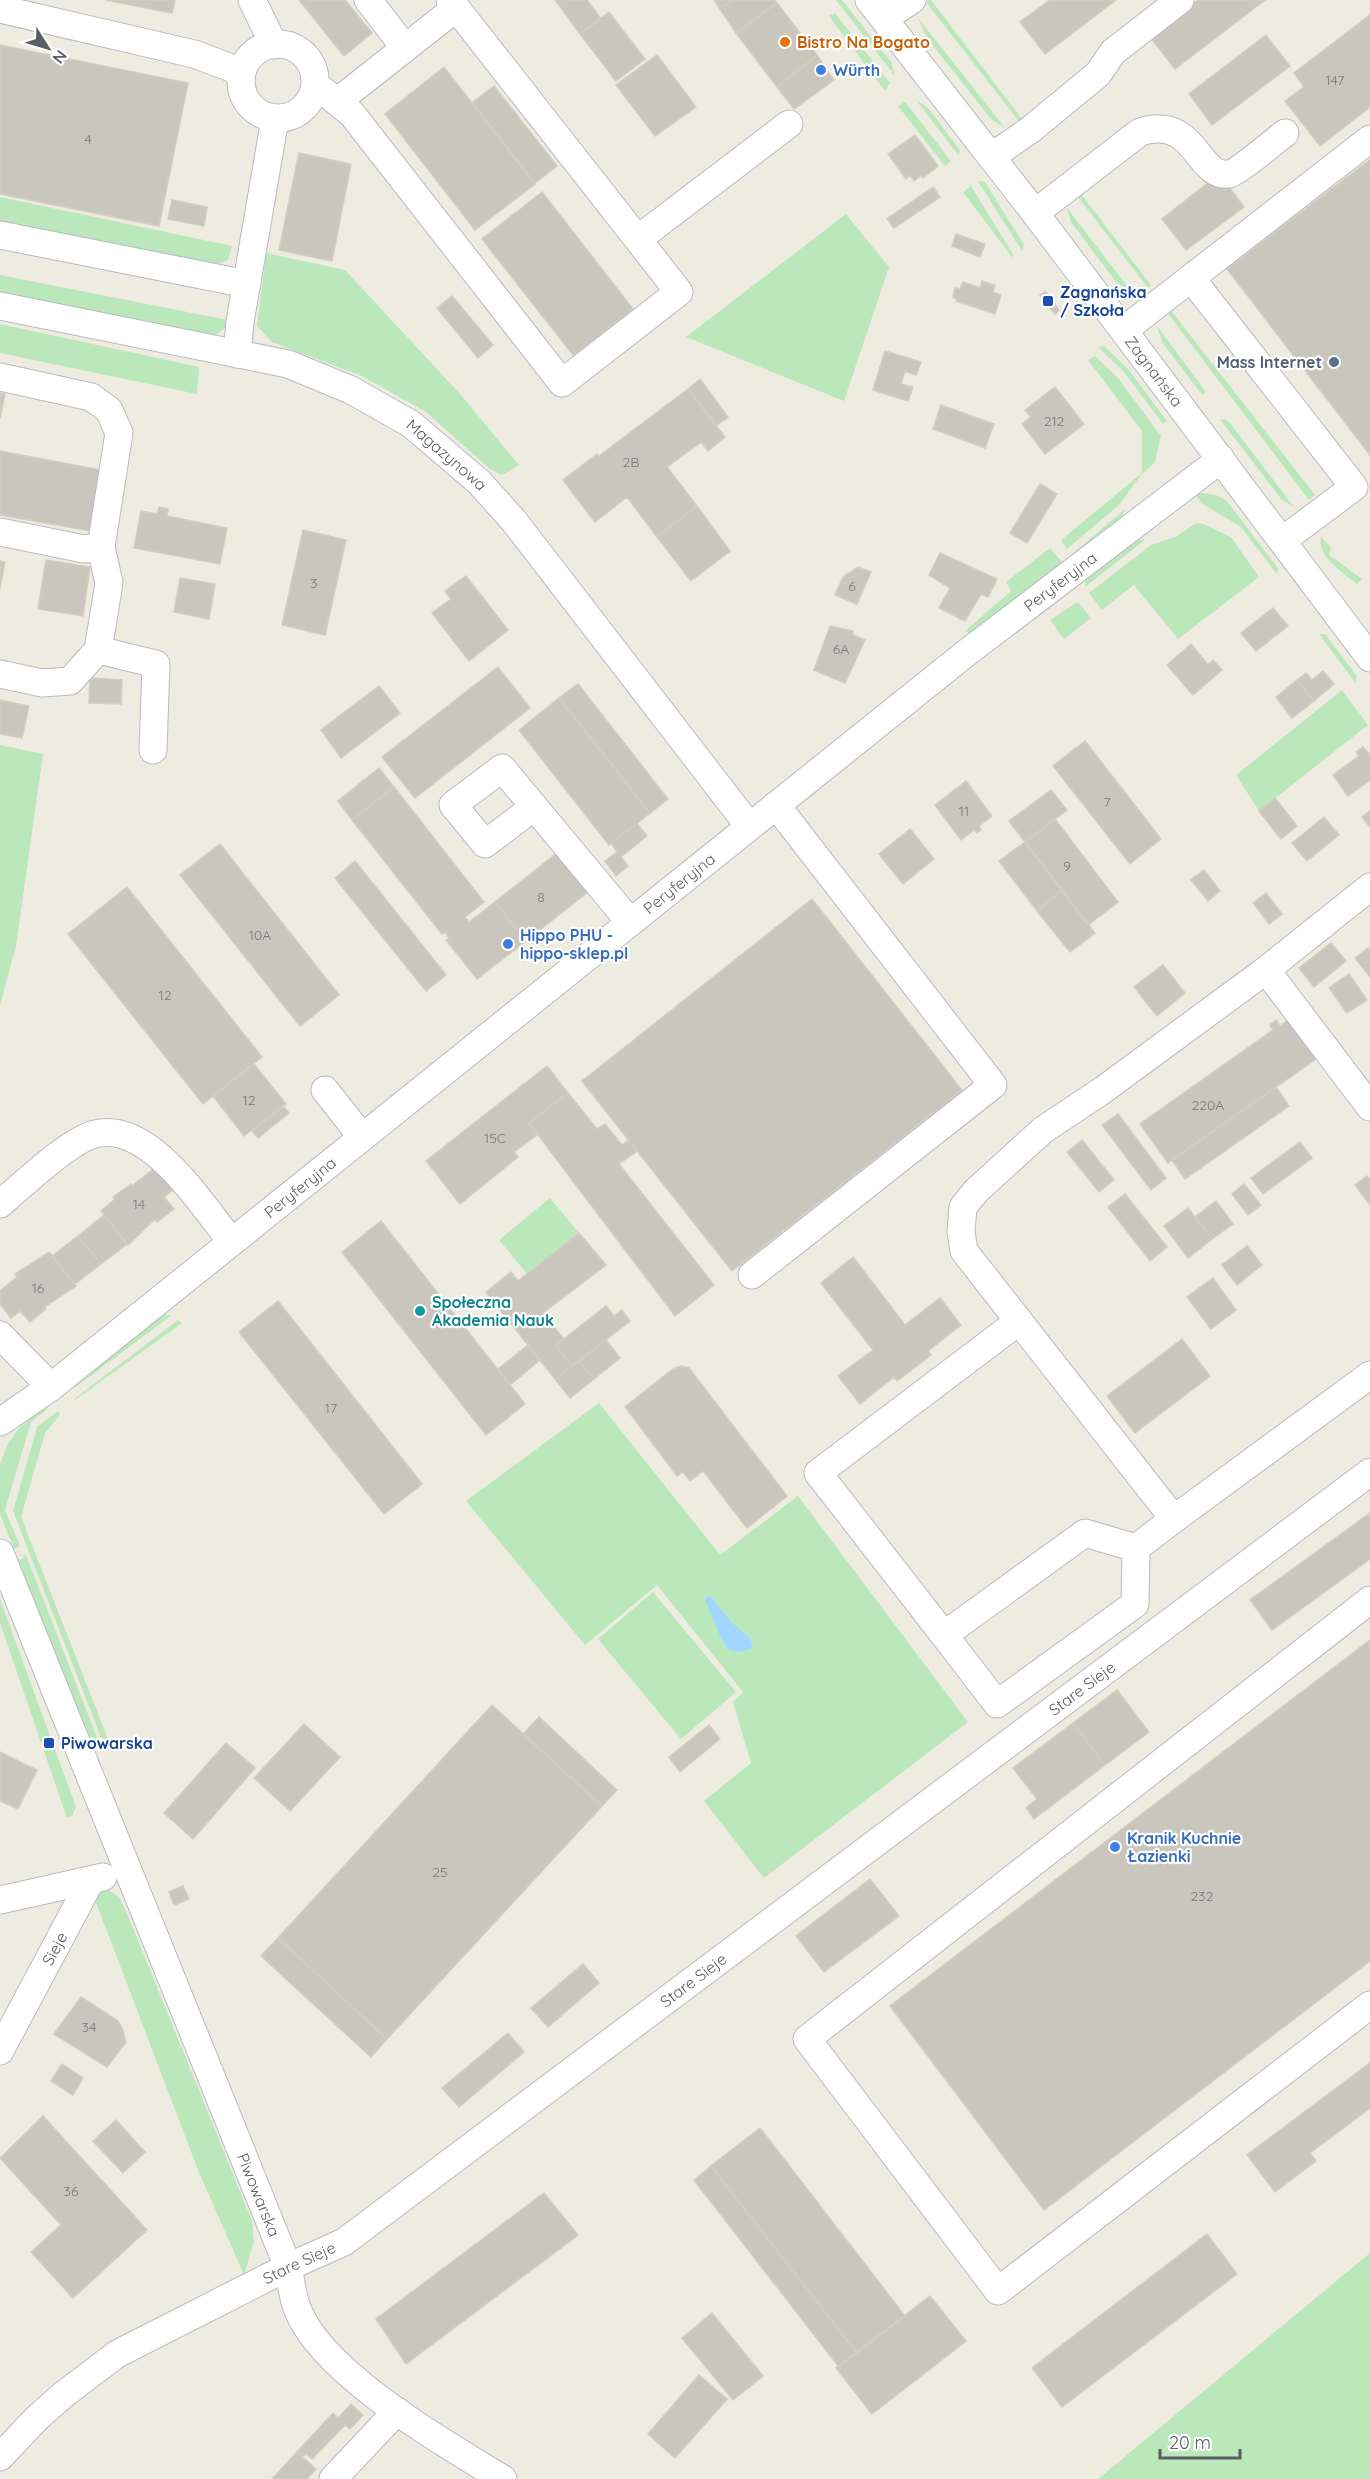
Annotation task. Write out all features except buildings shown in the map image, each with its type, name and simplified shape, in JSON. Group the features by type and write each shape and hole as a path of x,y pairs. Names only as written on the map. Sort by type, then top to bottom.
{"street":[{"path":"252,0 274,45"},
{"path":"368,0 405,48"},
{"path":"876,9 912,0"},
{"path":"991,157 1030,130 1098,74 1113,52 1180,0"},
{"path":"316,85 352,114 562,383 679,292 453,4 405,48 338,101"},
{"path":"0,9 194,54 242,72"},
{"name":"Zagnańska","path":"876,9 1035,213 1370,658"},
{"path":"274,45 293,47 303,53 315,73 316,85 307,106 298,114 287,118 275,119 262,116 244,98 241,85 242,72 247,60 256,51 274,45"},
{"path":"237,354 275,119"},
{"path":"638,239 789,124"},
{"path":"1035,213 1140,132 1154,128 1170,129 1187,139 1211,169 1219,174 1231,174 1285,133"},
{"path":"1124,330 1370,138"},
{"path":"0,235 247,284"},
{"path":"1191,278 1365,480 1283,540"},
{"name":"Magazynowa","path":"0,306 288,364 351,390 411,424 478,482 514,521 749,826"},
{"path":"0,377 91,397 109,410 119,433 101,547 109,583 98,650 70,681 42,683 0,674"},
{"name":"Peryferyjna","path":"0,1422 51,1387 965,654 1221,459"},
{"path":"0,532 84,549 101,547"},
{"path":"98,650 156,664 153,750"},
{"path":"752,1275 993,1085 776,805"},
{"path":"534,807 630,922"},
{"path":"1174,1519 964,1251 961,1232 963,1207 976,1191 1043,1130 1103,1090 1266,970 1370,887"},
{"path":"1266,970 1370,1107"},
{"path":"326,1090 362,1137"},
{"path":"0,1204 69,1147 95,1134 119,1132 165,1159 232,1242"},
{"path":"1019,1321 818,1473 997,1704 1135,1604 1136,1548"},
{"path":"0,1335 51,1387"},
{"path":"1136,1548 1370,1375"},
{"name":"Stare Sieje","path":"0,2457 45,2410 90,2372 117,2354 288,2267 344,2242 1370,1472"},
{"path":"944,1635 1085,1533 1136,1548"},
{"name":"Piwowarska","path":"0,1553 288,2267 297,2308 315,2339 346,2370 411,2422 503,2479"},
{"path":"1370,1600 807,2039 999,2291 1370,2005"},
{"path":"0,1900 90,1882 127,1869"},
{"name":"Sieje","path":"0,2051 90,1882"},
{"path":"333,2479 397,2411"}],"green space":[{"path":"836,0 842,0 891,62 895,76"},
{"path":"929,0 1025,123 1022,125 926,2"},
{"path":"835,13 890,83 885,91 829,16"},
{"path":"918,18 1005,128 991,119 927,38"},
{"path":"916,100 928,108 960,150 959,156"},
{"path":"905,102 951,161 945,166 898,106"},
{"path":"978,181 985,182 1024,245 1022,251"},
{"path":"971,186 1014,256 1012,257 963,192"},
{"path":"1078,190 1151,285 1148,288 1075,193"},
{"path":"0,197 232,246 228,260 217,264 0,223"},
{"path":"1067,208 1131,291 1116,282 1071,222"},
{"path":"846,214 889,267 844,401 686,337"},
{"path":"266,253 345,270 461,395 519,465 502,475 490,469 426,412 362,376 272,342 257,326"},
{"path":"0,275 228,320 226,327 216,335 202,335 0,294"},
{"path":"1169,308 1315,495 1309,500 1166,311"},
{"path":"0,324 199,367 197,394 0,353"},
{"path":"1157,326 1206,392 1202,395 1162,342"},
{"path":"1104,346 1129,370 1167,421 1163,424 1124,372 1098,347"},
{"path":"1095,356 1118,378 1161,436 1155,462 1142,474 1119,505 1067,549 1061,540 1142,473 1142,431 1088,360"},
{"path":"1220,419 1229,422 1294,507 1282,500"},
{"path":"1202,493 1216,495 1226,500 1278,568 1277,574 1240,526 1204,505 1195,495"},
{"path":"1125,509 1120,521 1077,555 1072,554"},
{"path":"1201,523 1231,537 1259,577 1178,639 1134,585 1102,610 1089,593 1151,545 1177,536 1195,524"},
{"path":"1321,537 1331,547 1329,554 1362,579 1357,584 1327,558 1321,544"},
{"path":"1145,540 1085,587 1085,581 1135,541"},
{"path":"1050,548 1062,562 1062,568 971,634 965,631 1011,591 1006,582"},
{"path":"1078,602 1091,618 1064,639 1050,620"},
{"path":"1319,634 1325,634 1357,676 1355,682"},
{"path":"1342,690 1368,725 1259,811 1236,775"},
{"path":"0,745 43,754 16,946 0,1005"},
{"path":"550,1198 579,1233 528,1275 499,1240"},
{"path":"162,1314 172,1315 73,1389 76,1382"},
{"path":"178,1320 182,1323 74,1399"},
{"path":"599,1403 720,1555 798,1496 968,1722 764,1878 704,1801 751,1763 733,1702 743,1692 657,1585 585,1645 466,1501"},
{"path":"49,1408 31,1422 5,1510 20,1546 14,1549 0,1514 0,1464 8,1444 18,1429 41,1410"},
{"path":"58,1411 60,1415 45,1433 21,1517 108,1739 101,1738 13,1511 37,1427"},
{"path":"23,1555 26,1555 98,1740 94,1741 88,1734 21,1567 19,1560 24,1558"},
{"path":"653,1592 736,1692 681,1739 598,1639"},
{"path":"0,1599 76,1807 72,1816 67,1818 0,1623"},
{"path":"106,1888 119,1897 129,1918 252,2221 254,2241 244,2275 198,2170 92,1892"},
{"path":"1370,2253 1370,2479 1098,2479"}],"water":[{"path":"706,1596 711,1597 731,1622 750,1638 753,1648 740,1652 729,1650 716,1626 705,1600"}],"place":[{"name":"Bistro Na Bogato","path":"785,42"},
{"name":"Würth","path":"821,70"},
{"name":"Zagnańska / Szkoła","path":"1048,301"},
{"name":"Mass Internet","path":"1334,362"},
{"name":"Hippo PHU - hippo-sklep.pl","path":"508,944"},
{"name":"Społeczna Akademia Nauk","path":"420,1311"},
{"name":"Piwowarska","path":"49,1743"},
{"name":"Kranik Kuchnie Łazienki","path":"1115,1847"}]}
